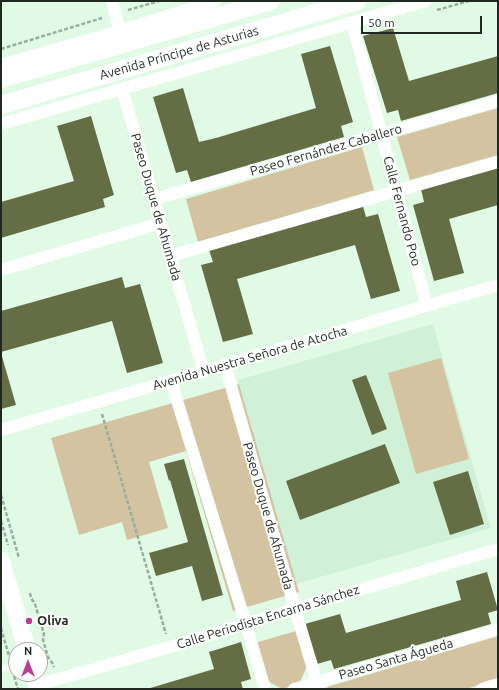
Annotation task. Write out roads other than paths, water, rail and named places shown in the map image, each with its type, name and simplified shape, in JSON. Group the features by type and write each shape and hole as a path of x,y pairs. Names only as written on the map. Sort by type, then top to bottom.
{"main road":[{"name":"Avenida Príncipe de Asturias","path":"1,79 271,1"},
{"name":"Avenida Príncipe de Asturias","path":"1,105 356,1"},
{"path":"1,561 4,580 24,642"}],"street":[{"path":"112,1 120,31"},
{"path":"1,65 120,31 215,1"},
{"path":"1,124 426,1"},
{"name":"Calle Fernando Poo","path":"352,22 427,306"},
{"name":"Paseo Duque de Ahumada","path":"122,89 204,372"},
{"name":"Paseo Fernández Caballero","path":"154,199 498,101"},
{"path":"170,256 498,162"},
{"path":"1,270 161,223"},
{"name":"Avenida Nuestra Señora de Atocha","path":"1,430 498,285"},
{"name":"Paseo Duque de Ahumada","path":"225,365 318,686"},
{"path":"171,381 265,689"},
{"name":"Calle Periodista Encarna Sánchez","path":"36,683 57,679 170,647 498,548"},
{"name":"Paseo Santa Águeda","path":"294,689 318,686 498,629"},
{"path":"482,689 498,684"}],"place":[{"name":"Oliva","path":"29,621"}]}
